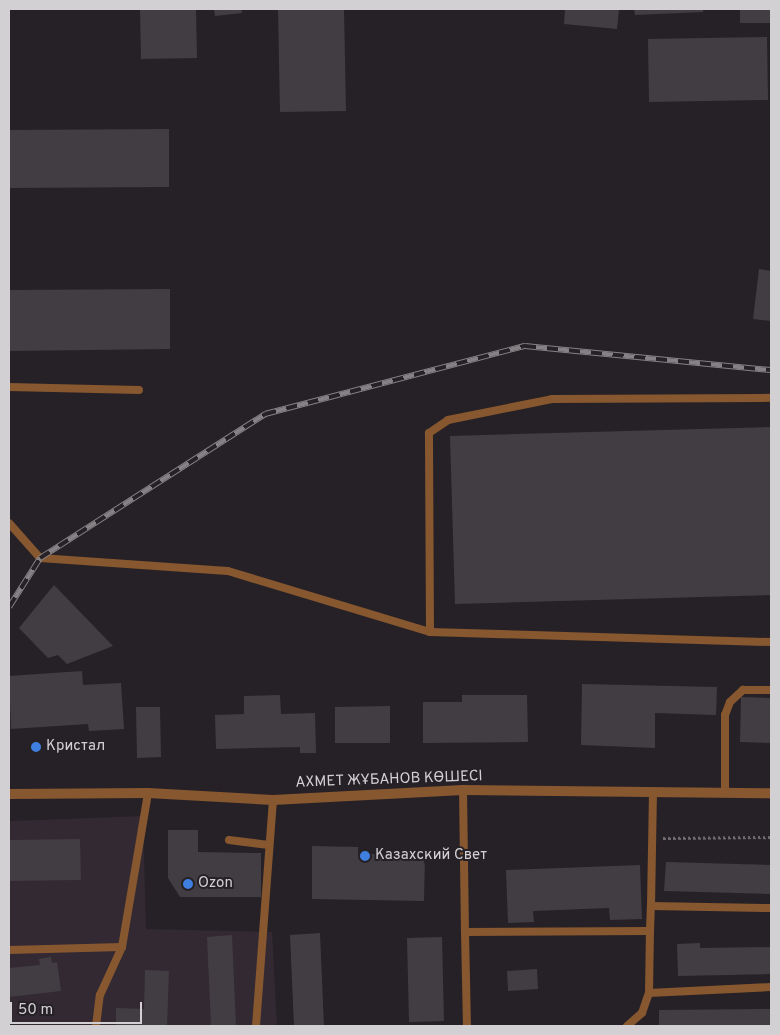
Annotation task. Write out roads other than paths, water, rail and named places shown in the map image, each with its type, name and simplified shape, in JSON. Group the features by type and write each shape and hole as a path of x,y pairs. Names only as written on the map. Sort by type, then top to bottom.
{"street":[{"name":"АХМЕТ ЖҰБАНОВ КӨШЕСІ","path":"9,794 148,793 273,800 463,790 771,794"}],"lane":[{"path":"9,387 140,390"},
{"path":"430,632 428,433 448,420 552,399 771,398"},
{"path":"9,523 40,558 228,571 430,632 771,642"},
{"path":"725,793 725,715 730,702 743,690 771,690"},
{"path":"463,790 468,1026"},
{"path":"627,1026 642,1013 649,993 653,792"},
{"path":"96,1026 100,995 122,947 148,793"},
{"path":"256,1026 273,800"},
{"path":"229,840 269,845"},
{"path":"651,906 771,908"},
{"path":"465,932 650,931"},
{"path":"9,950 122,947"},
{"path":"649,993 771,987"}],"railway":[{"path":"9,607 40,558 265,414 525,346 771,370"}],"place":[{"name":"Кристал","path":"36,747"},
{"name":"Казахский Свет","path":"365,856"},
{"name":"Ozon","path":"188,884"}]}
